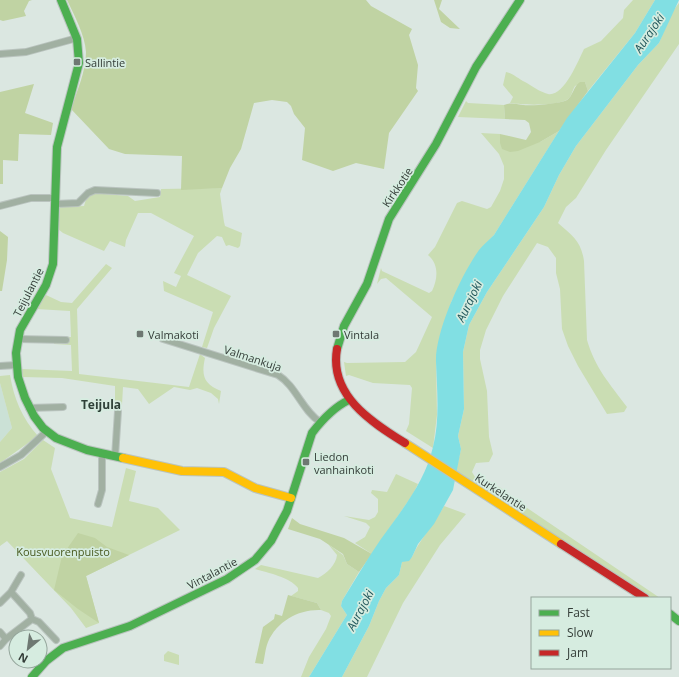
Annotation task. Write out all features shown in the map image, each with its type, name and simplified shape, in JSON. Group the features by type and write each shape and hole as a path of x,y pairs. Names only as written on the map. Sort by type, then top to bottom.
{"street":[{"name":"Teijulantie","path":"61,0 77,38 79,60 59,134 52,271 46,285 24,323 18,339 16,365 18,377 29,408 45,434 64,442 102,454 182,470 224,472 255,488 291,498"},
{"name":"Kirkkotie","path":"349,400 339,379 336,361 337,347 342,330 371,275 389,219 402,197 428,161 467,83 520,0"},
{"path":"0,54 26,52 77,38"},
{"path":"0,206 32,198 78,203 88,192 95,190 156,193"},
{"path":"18,339 66,340"},
{"name":"Valmankuja","path":"163,339 278,375 285,381 310,413 320,422"},
{"path":"0,366 16,365"},
{"name":"Vintalantie","path":"32,677 46,661 63,648 130,626 227,579 246,567 259,556 271,541 280,525 291,498 306,447 312,433 320,422 341,404 349,400"},
{"name":"Kurkelantie","path":"349,400 360,413 375,424 643,597"},
{"path":"29,408 63,407"},
{"path":"115,456 118,411"},
{"path":"0,467 22,455 45,434"},
{"path":"98,504 102,490 102,454"},
{"path":"0,603 11,592 21,575"},
{"path":"11,592 30,613 32,619 39,622 56,640"},
{"path":"0,646 6,639 32,619"},
{"path":"0,632 6,639"}],"shaded area":[{"path":"0,383 12,428 0,442"}],"green space":[{"path":"0,0 32,0 29,1 24,11 26,16 3,21 0,20"},
{"path":"67,0 366,0 371,6 412,29 409,35 418,65 416,88 418,91 389,133 384,169 356,163 333,171 302,160 305,128 287,102 272,100 254,103 241,149 230,168 222,188 181,190 182,156 125,154 109,149 71,109 83,74 86,52 81,32"},
{"path":"434,0 442,0 439,9 460,29 450,28 441,22"},
{"path":"633,0 655,0 635,33 588,91 585,82 575,86 570,97 559,102 532,105 510,103 513,97 503,85 506,72 548,94 560,90 570,77 584,49 601,41 623,18 624,10"},
{"path":"679,3 679,44 606,150 576,198 566,207 558,223 576,239 583,254 587,340 590,350 604,375 627,407 624,412 607,414 578,366 568,346 562,329 560,289 556,273 556,258 548,247 537,243 503,296 486,330 480,350 480,359 487,391 489,437 493,454 489,462 476,463 472,472 475,477 501,488 508,495 659,597 647,597 456,471 461,449 458,436 464,409 463,352 469,325 487,292 544,207 559,175 576,146 638,65 659,43 672,12"},
{"path":"580,82 585,82 588,91 559,131 540,142 518,151 510,152 502,149 500,134 526,140 531,132 529,123 525,120 505,119 504,105 511,103 527,105 552,104 567,100"},
{"path":"34,84 25,113 53,123 51,135 19,134 18,161 3,160 3,184 0,184 0,92"},
{"path":"466,101 468,103 504,105 505,119 458,117"},
{"path":"559,131 494,235 480,250 452,300 440,336 436,361 437,415 433,448 406,431 409,424 412,388 410,385 373,383 349,375 346,376 344,362 405,362 416,352 432,317 386,278 381,279 377,284 381,268 382,271 429,293 432,291 436,277 436,267 428,255 435,247 457,203 462,201 487,209 491,207 500,191 504,179 504,166 499,154 481,133 500,134 500,143 540,142"},
{"path":"222,188 220,194 225,226 242,233 240,246 238,248 229,245 226,246 222,237 217,236 198,253 187,275 231,296 214,328 207,348 202,347 213,312 164,291 163,281 176,287 181,276 174,273 194,236 151,213 138,213 126,240 125,247 110,241 104,251 63,233 58,229 60,207 84,206 87,196 93,193 128,196 135,201 160,197 161,189"},
{"path":"0,231 8,237 7,260 2,291 0,291"},
{"path":"106,264 112,268 77,309 79,374 189,387 200,354 205,358 203,370 205,379 221,391 219,404 218,399 211,393 197,388 190,390 174,387 149,404 138,389 123,387 122,405 115,402 115,386 62,378 23,377 21,369 72,371 71,345 54,344 54,336 71,337 70,311 36,309 46,295 61,302 72,303"},
{"path":"10,375 14,392 23,415 38,436 0,463 0,442 12,428 0,383 0,376"},
{"name":"Kousvuorenpuisto","path":"43,440 55,448 51,469 70,518 112,527 126,468 136,471 129,501 158,508 180,530 86,576 99,623 86,628 71,608 7,541 0,546 0,472 24,459"},
{"path":"396,474 418,484 413,494 372,554 355,543 365,537 370,527 366,523 344,516 369,520 375,517 378,512 378,499 371,493 372,490 387,492"},
{"path":"444,506 466,514 440,545 403,603 367,677 342,677 369,626 386,588 399,575 402,562 412,557"},
{"path":"292,518 300,524 344,538 372,554 359,572 347,564 343,554 320,539 288,529"},
{"path":"78,533 95,538 107,547 129,555 86,576 99,623 54,590 62,556"},
{"path":"328,544 343,555 347,564 359,572 342,601 341,606 347,615 309,677 301,677 309,657 326,629 331,616 329,613 321,610 317,603 291,596 298,591 298,588 290,581 255,569 261,565 318,578 325,574 336,559 337,555"},
{"path":"288,595 317,603 321,610 313,610 297,614 283,622 268,642 263,664 255,663 263,627 274,619 275,614 282,616"},
{"path":"168,651 179,655 179,665 164,661 164,655"}],"water":[{"name":"Aurajoki","path":"655,0 679,0 659,43 638,65 576,146 559,175 544,207 487,292 469,325 463,352 464,409 458,436 461,449 453,490 434,524 418,544 412,557 409,561 402,562 399,575 386,588 369,626 342,677 309,677 347,615 341,606 342,601 376,547 412,496 429,460 437,426 437,350 444,320 457,289 479,250 494,235 567,118 635,33"}],"traffic: fast":[{"path":"61,0 77,39 79,63 57,147 53,264 46,285 20,330 16,353 18,377 25,398 34,416 43,428 56,438 87,450 123,458"},
{"path":"337,349 344,326 367,284 389,219 436,144 476,67 520,0"},
{"path":"32,677 46,661 63,648 130,626 227,579 255,560 271,541 287,511 312,433 329,414 338,406 349,400"},
{"path":"671,615 679,621"}],"traffic: slow":[{"path":"405,443 561,544"},
{"path":"123,458 182,471 224,472 255,488 291,498"}],"traffic: jam":[{"path":"337,349 336,365 339,380 346,393 366,416 405,443"},
{"path":"561,544 643,597"}],"place":[{"name":"Sallintie","path":"77,62"},
{"name":"Valmakoti","path":"140,334"},
{"name":"Vintala","path":"336,334"},
{"name":"Liedon vanhainkoti","path":"306,462"}],"district":[{"name":"Teijula","path":"101,404"}]}
